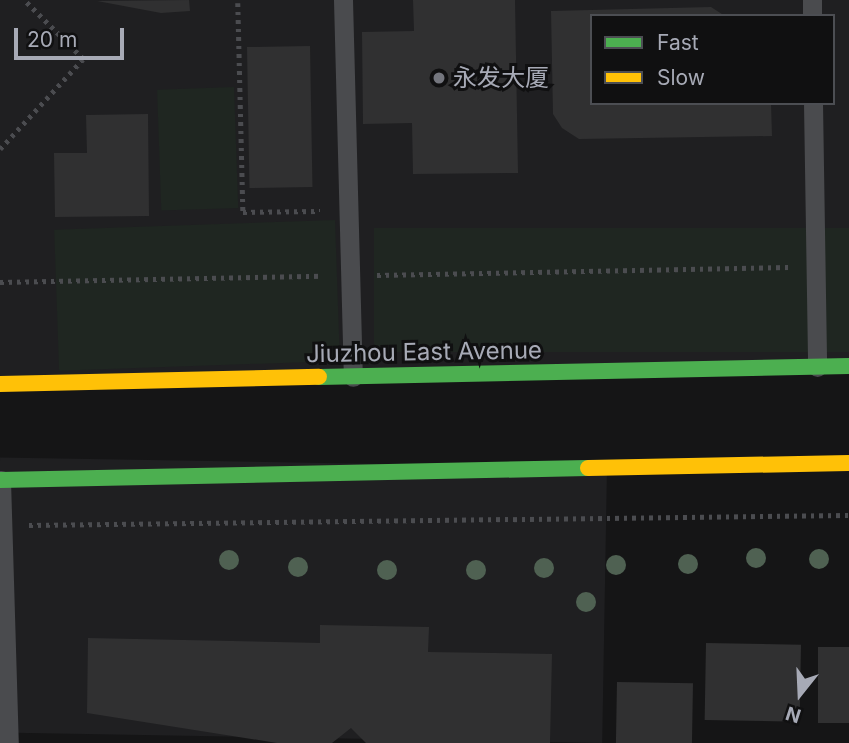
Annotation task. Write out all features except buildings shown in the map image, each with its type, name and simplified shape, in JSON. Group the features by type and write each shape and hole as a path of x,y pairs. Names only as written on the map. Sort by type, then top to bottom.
{"main road":[{"name":"Jiuzhou East Avenue","path":"0,384 849,366"},
{"path":"1,480 849,463"}],"lane":[{"path":"343,0 353,377"},
{"path":"813,105 817,367"},
{"path":"1,480 9,743"}],"path":[{"path":"0,149 83,59 24,0"},
{"path":"238,3 243,212 349,211"},
{"path":"0,282 816,266"},
{"path":"3,525 849,514"}],"shaded area":[{"path":"0,0 849,0 849,365 0,384"},
{"path":"234,87 238,208 161,211 157,90"},
{"path":"335,220 340,361 59,371 54,230"},
{"path":"374,228 849,228 849,352 374,352"},
{"path":"0,457 607,468 602,743 0,732"}],"traffic: fast":[{"path":"319,377 849,366"},
{"path":"0,480 588,468"}],"traffic: slow":[{"path":"0,384 319,377"},
{"path":"588,468 849,463"}],"place":[{"name":"永发大厦","path":"439,78"}]}
